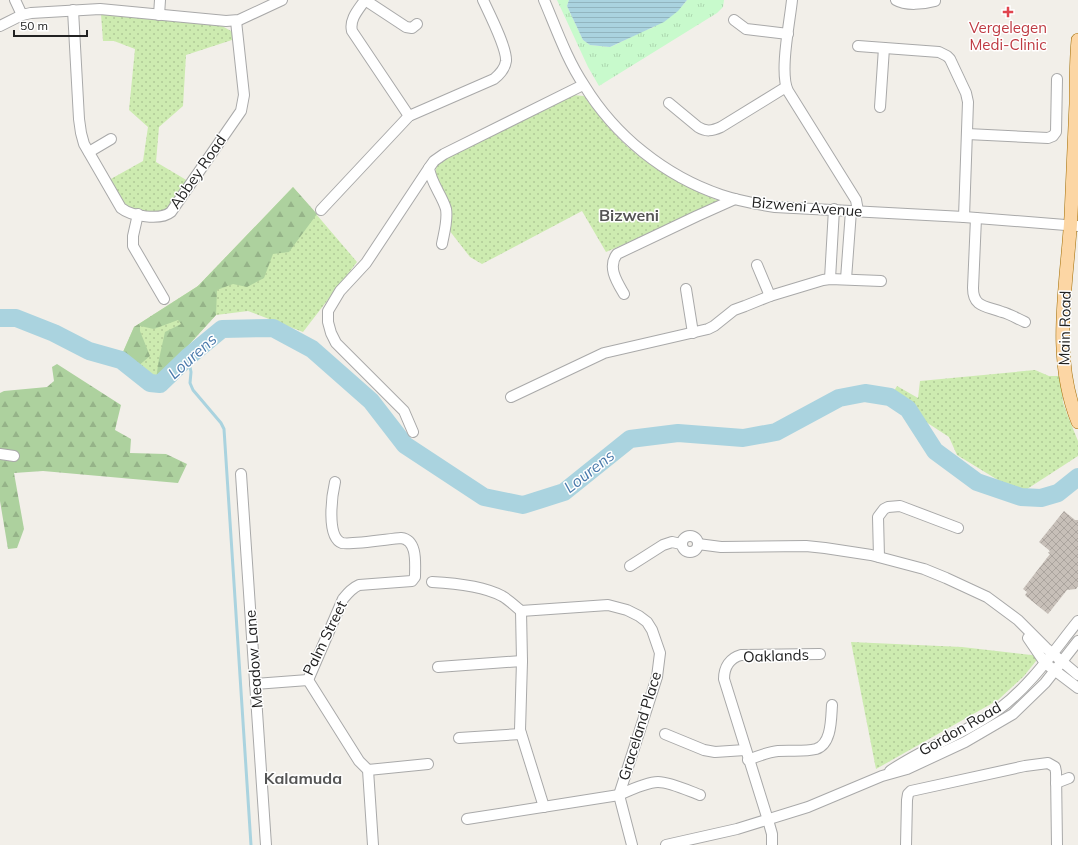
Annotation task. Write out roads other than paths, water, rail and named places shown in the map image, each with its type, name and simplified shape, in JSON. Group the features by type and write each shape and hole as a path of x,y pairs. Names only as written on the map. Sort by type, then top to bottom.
{"main road":[{"name":"Main Road","path":"1078,40 1074,226 1063,307 1062,352 1066,386 1078,422"}],"street":[{"path":"15,0 22,15"},
{"path":"158,15 160,0"},
{"path":"0,26 22,15 31,13 100,8 158,15 236,21 282,0"},
{"path":"409,116 352,31 351,25 353,18 365,0 406,27 412,28 417,24"},
{"name":"Bizweni Avenue","path":"544,0 583,85 612,123 627,139 646,155 668,170 699,186 735,199 774,207 964,217 1074,226"},
{"path":"792,0 784,78 786,87 856,200 846,279"},
{"path":"896,0 902,3 926,4 935,2"},
{"path":"321,210 409,116 494,79 501,73 506,60 505,50 487,1"},
{"name":"Abbey Road","path":"73,10 79,119 82,139 121,208 129,213 158,217 164,216 171,212 241,111 244,95 236,21"},
{"path":"734,20 746,29 788,34"},
{"path":"858,46 939,52 950,59 967,97 968,106 964,217"},
{"path":"880,107 884,48"},
{"path":"967,134 1051,138 1056,132 1057,79"},
{"path":"413,432 404,411 336,343 328,322 328,311 340,291 366,263 434,161 444,154 583,85"},
{"path":"669,103 702,130 710,131 721,127 786,87"},
{"path":"88,152 111,139"},
{"path":"429,168 432,180 445,205 446,211 442,244"},
{"path":"624,294 614,276 614,258 617,254 735,199"},
{"path":"830,278 834,210"},
{"path":"138,214 133,236 133,246 164,299"},
{"path":"976,218 973,288 974,298 981,305 1025,322"},
{"path":"757,265 770,296"},
{"path":"512,397 604,353 693,333 714,326 734,310 770,296 830,278 881,282"},
{"path":"686,289 693,333"},
{"path":"0,454 14,456"},
{"name":"Meadow Lane","path":"241,474 266,845"},
{"name":"Palm Street","path":"255,684 308,680 343,599 353,587 366,583 414,580 414,550 412,544 406,540 401,538 346,543 337,539 334,534 331,509 335,482"},
{"path":"879,557 878,517 884,509 888,507 900,506 958,528"},
{"path":"630,566 663,545 672,542 681,544 684,550 691,552 697,548 698,544 721,547 806,546 879,557 924,570 972,589 987,597 1018,620 1052,654 1078,675"},
{"path":"432,582 454,584 496,594 509,601 521,611 522,661 520,730 544,807"},
{"name":"Graceland Place","path":"521,611 608,605 627,610 639,616 647,622 652,630 660,653 657,677 619,795 632,845"},
{"path":"1010,615 1032,642 1045,663 1078,688"},
{"name":"Gordon Road","path":"882,776 906,761 952,737 998,709 1029,681 1078,621"},
{"name":"Gordon Road","path":"666,845 737,829 808,807 882,776 907,769 965,742 1013,714 1055,671 1078,641"},
{"name":"Oaklands","path":"772,845 772,834 724,679 724,673 729,663 741,655 820,654"},
{"path":"438,667 522,661"},
{"path":"308,680 359,761 368,770 373,845"},
{"path":"665,734 704,750 715,752 764,754 777,751 811,750 818,748 829,734 832,705"},
{"path":"459,738 521,734"},
{"path":"906,845 907,800 908,794 911,791 1046,763 1053,765 1056,772 1057,845"},
{"path":"368,770 428,764"},
{"path":"1056,783 1069,778"},
{"name":"Graceland Place","path":"467,819 619,795 632,789 658,782 700,795"}],"water":[{"path":"569,0 687,0 678,11 664,22 610,47 590,45 583,40 567,6"}],"waterway":[{"name":"Lourens","path":"0,318 16,318 54,333 89,351 121,360 150,383 160,384 188,357 222,329 273,328 312,349 371,401 405,445 484,497 523,505 564,492 630,439 678,433 743,438 776,432 839,398 865,393 890,397 908,409 935,451 977,482 1021,497 1041,498 1058,493 1078,477"},
{"path":"188,357 191,372 190,383 193,390 221,423 224,429 251,845"}],"place":[{"name":"Vergelegen Medi-Clinic","path":"1008,12"}],"district":[{"name":"Bizweni","path":"629,215"},
{"name":"Kalamuda","path":"303,778"}]}
